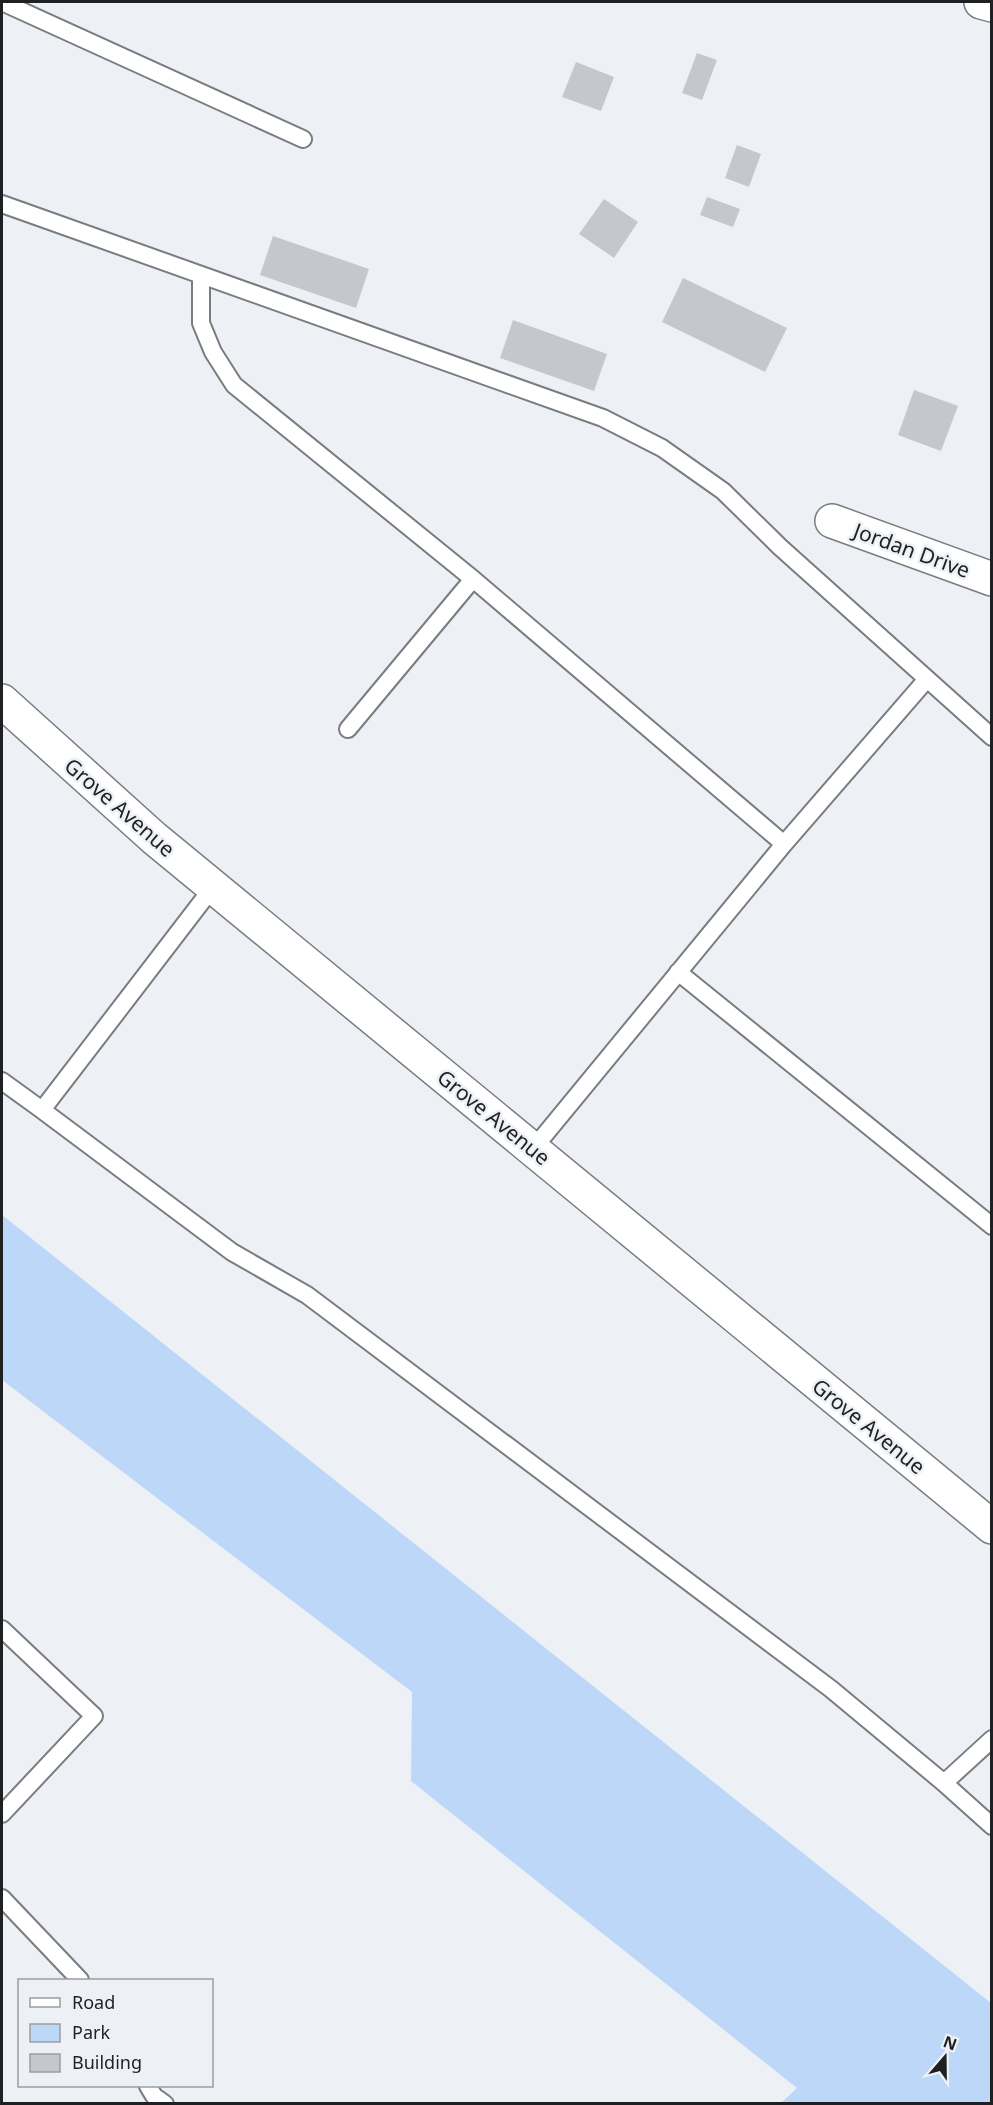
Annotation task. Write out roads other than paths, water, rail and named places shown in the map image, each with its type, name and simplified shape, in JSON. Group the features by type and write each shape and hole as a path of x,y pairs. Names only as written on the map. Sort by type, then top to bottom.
{"street":[{"path":"981,2 992,5"},
{"name":"Jordan Drive","path":"832,521 992,579"},
{"name":"Grove Avenue","path":"2,701 154,838 992,1527"}],"lane":[{"path":"2,2 303,139"},
{"path":"2,204 603,418 662,448 723,490 780,547 992,737"},
{"path":"201,275 201,323 213,352 234,385 473,579 784,844"},
{"path":"348,729 473,579"},
{"path":"532,1149 784,844 927,679"},
{"path":"42,1110 213,886"},
{"path":"678,972 992,1226"},
{"path":"2,1081 232,1252 307,1295 831,1689 992,1826"},
{"path":"2,1629 94,1716 2,1814"},
{"path":"944,1783 992,1739"},
{"path":"2,1898 79,1979"},
{"path":"149,2087 154,2096 165,2103"}]}
